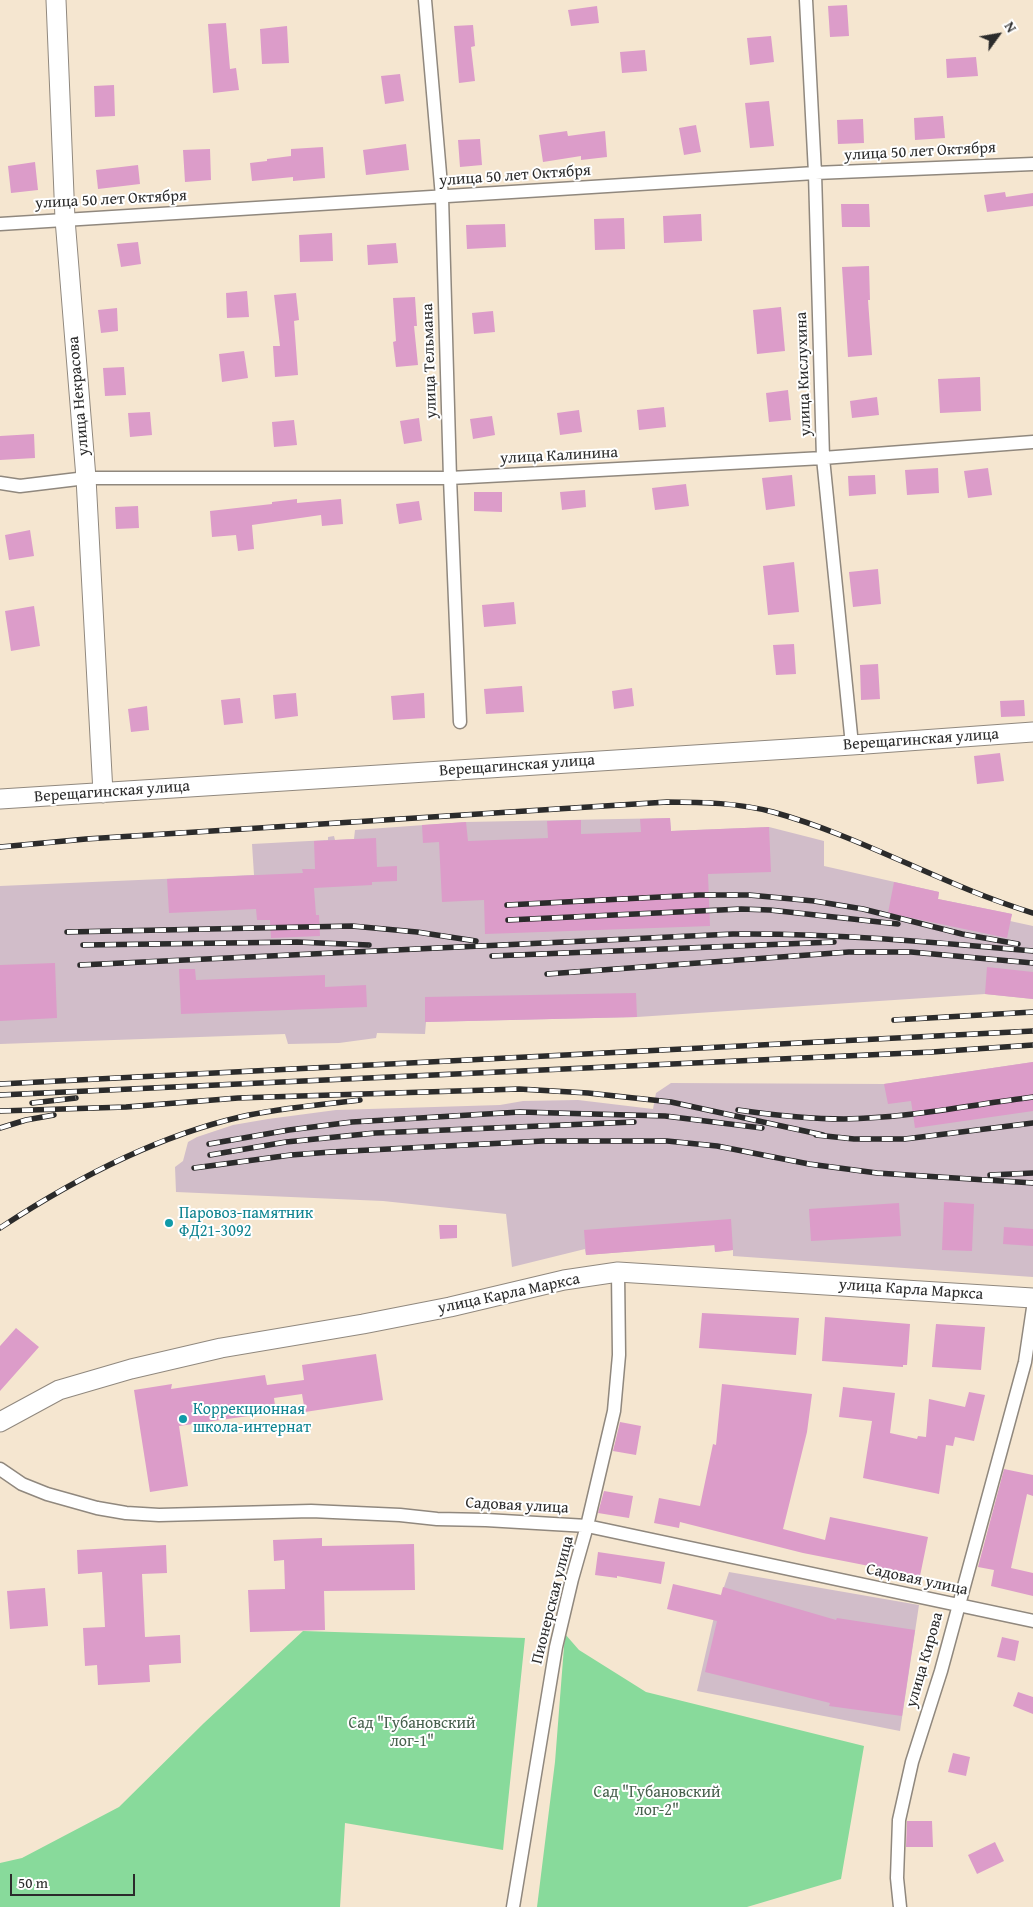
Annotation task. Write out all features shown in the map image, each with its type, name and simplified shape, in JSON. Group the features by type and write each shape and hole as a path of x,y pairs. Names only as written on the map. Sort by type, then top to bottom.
{"main road":[{"name":"улица Некрасова","path":"56,0 65,219 86,478 103,793"},
{"name":"Верещагинская улица","path":"0,799 1033,732"},
{"name":"улица Карла Маркса","path":"0,1422 59,1390 131,1369 221,1348 363,1324 450,1307 564,1280 618,1272 1033,1298"}],"street":[{"name":"улица Тельмана","path":"425,0 442,197 450,478 460,722"},
{"name":"улица Кислухина","path":"806,0 815,173 823,458 852,745"},
{"name":"улица 50 лет Октября","path":"0,224 815,173 1033,164"},
{"name":"улица Калинина","path":"0,483 20,486 86,478 450,478 823,458 1033,442"},
{"name":"Пионерская улица","path":"514,1907 556,1647 572,1579 588,1526 614,1411 619,1355 618,1272"},
{"name":"улица Кирова","path":"900,1907 897,1878 899,1820 912,1762 941,1671 1025,1362 1033,1308"},
{"name":"Садовая улица","path":"0,1468 22,1484 47,1494 97,1508 126,1513 169,1515 310,1511 588,1526 1033,1621"}],"shaded area":[{"path":"670,818 671,831 769,827 824,841 824,866 939,892 938,899 1012,914 1010,921 1033,926 1033,999 985,994 637,1017 426,1022 425,1034 377,1033 376,1038 339,1043 288,1044 285,1034 0,1044 0,886 254,875 252,844 328,840 328,837 334,836 335,840 354,839 355,830 466,822"},
{"path":"1033,1062 1033,1277 733,1256 733,1250 715,1252 714,1245 586,1255 585,1249 512,1267 506,1214 383,1201 176,1192 175,1167 183,1161 188,1142 233,1125 268,1119 336,1110 500,1105 523,1101 578,1100 653,1109 656,1093 671,1083 884,1084"},
{"path":"729,1572 919,1605 900,1731 697,1691 714,1617"}],"green space":[{"name":"Сад \"Губановский лог-1\"","path":"303,1631 525,1638 503,1850 345,1823 340,1907 0,1907 0,1863 22,1858 119,1807 204,1723"},
{"name":"Сад \"Губановский лог-2\"","path":"565,1634 579,1650 646,1692 864,1746 841,1879 747,1907 537,1907 555,1762"}],"building":[{"path":"847,5 849,36 830,37 828,6"},
{"path":"597,6 599,23 571,26 568,10"},
{"path":"226,23 230,69 236,68 239,90 213,93 208,24"},
{"path":"473,25 475,46 471,47 475,81 459,83 454,26"},
{"path":"287,26 289,63 262,64 260,29"},
{"path":"771,36 774,62 750,65 747,38"},
{"path":"645,50 647,71 622,73 620,52"},
{"path":"976,57 978,76 947,78 946,59"},
{"path":"400,74 404,101 385,104 381,76"},
{"path":"114,85 115,116 95,117 94,86"},
{"path":"769,101 774,146 750,148 745,103"},
{"path":"943,116 945,138 915,140 914,118"},
{"path":"863,119 864,143 838,144 837,120"},
{"path":"696,125 701,152 684,155 679,128"},
{"path":"567,131 568,136 605,131 607,157 581,160 581,156 543,162 539,135"},
{"path":"480,139 482,165 460,167 458,140"},
{"path":"406,144 409,170 366,175 363,150"},
{"path":"323,147 325,178 293,181 293,177 252,181 250,163 291,156 291,149"},
{"path":"210,149 211,180 185,182 183,150"},
{"path":"35,162 38,190 11,193 8,166"},
{"path":"138,165 140,184 98,189 96,170"},
{"path":"1005,192 1006,197 1033,193 1033,206 987,212 984,195"},
{"path":"841,204 869,204 870,227 842,227"},
{"path":"701,214 702,241 664,243 663,216"},
{"path":"624,218 625,249 595,250 594,219"},
{"path":"505,224 506,247 467,249 466,225"},
{"path":"332,233 333,261 300,262 299,235"},
{"path":"138,242 141,264 121,267 117,244"},
{"path":"396,243 398,263 368,265 367,245"},
{"path":"869,266 870,300 868,300 872,355 848,357 842,267"},
{"path":"247,291 249,317 227,318 226,293"},
{"path":"296,293 299,320 294,321 298,375 275,377 273,346 280,346 274,295"},
{"path":"415,297 417,326 414,326 418,365 396,367 393,342 396,341 393,298"},
{"path":"781,307 785,351 757,354 753,310"},
{"path":"117,308 118,331 101,333 98,310"},
{"path":"493,311 495,332 474,334 472,313"},
{"path":"244,351 248,378 222,382 219,354"},
{"path":"124,367 126,395 105,396 103,368"},
{"path":"980,377 981,411 940,413 938,379"},
{"path":"788,390 791,420 769,422 766,393"},
{"path":"877,397 879,415 852,418 850,401"},
{"path":"664,407 666,427 639,430 637,410"},
{"path":"579,410 582,432 560,435 557,413"},
{"path":"150,412 152,435 130,437 128,413"},
{"path":"492,416 495,435 473,439 470,419"},
{"path":"419,418 422,441 404,444 400,421"},
{"path":"294,420 297,445 274,447 272,422"},
{"path":"34,434 35,458 0,460 0,436"},
{"path":"938,468 939,493 907,495 905,470"},
{"path":"988,468 992,495 968,498 964,471"},
{"path":"792,475 795,506 766,510 762,478"},
{"path":"875,475 876,494 849,496 848,476"},
{"path":"686,484 689,506 655,510 652,488"},
{"path":"585,490 586,507 562,510 560,492"},
{"path":"474,492 502,492 502,512 474,511"},
{"path":"297,499 297,503 341,499 343,524 322,526 321,515 252,525 254,549 238,551 236,535 212,537 210,511 272,504 272,502"},
{"path":"419,501 422,520 399,524 396,504"},
{"path":"138,506 139,528 116,529 115,507"},
{"path":"30,530 34,556 9,560 5,535"},
{"path":"794,562 799,612 768,615 763,566"},
{"path":"878,569 881,604 853,607 849,572"},
{"path":"514,602 516,624 484,627 482,605"},
{"path":"34,606 40,646 11,651 5,611"},
{"path":"794,644 796,674 776,675 773,645"},
{"path":"878,664 880,699 861,700 860,665"},
{"path":"522,686 524,712 486,714 484,689"},
{"path":"632,688 634,706 614,709 612,691"},
{"path":"296,693 298,716 275,719 273,695"},
{"path":"424,693 425,718 393,720 391,696"},
{"path":"240,698 243,723 224,725 221,700"},
{"path":"1024,700 1025,716 1001,717 1000,701"},
{"path":"147,706 149,730 131,732 128,709"},
{"path":"1000,753 1004,781 977,784 974,756"},
{"path":"670,818 671,831 769,827 771,872 708,874 710,926 485,934 484,900 442,902 439,842 423,843 422,825 466,822 468,841 548,838 547,821 581,820 581,834 641,832 640,819"},
{"path":"376,838 377,867 397,866 397,881 372,882 372,885 314,888 316,915 319,915 320,936 271,938 270,920 257,920 256,909 169,913 167,879 303,873 302,869 315,869 314,841"},
{"path":"894,882 939,892 938,899 1012,914 1007,938 888,913"},
{"path":"55,963 57,1018 0,1021 0,965"},
{"path":"987,967 1033,972 1033,999 985,994"},
{"path":"179,969 195,969 196,980 325,975 325,987 366,985 367,1007 181,1014"},
{"path":"636,993 637,1017 425,1022 425,997"},
{"path":"1033,1062 1033,1111 915,1128 911,1101 888,1104 884,1084"},
{"path":"944,1202 974,1204 972,1251 942,1250"},
{"path":"899,1203 901,1236 811,1241 809,1209"},
{"path":"731,1219 733,1250 715,1252 715,1245 586,1255 584,1230"},
{"path":"439,1225 457,1225 457,1238 440,1239"},
{"path":"1004,1227 1033,1229 1033,1246 1003,1244"},
{"path":"702,1313 799,1318 796,1355 699,1348"},
{"path":"825,1317 910,1324 907,1365 903,1365 903,1367 822,1361"},
{"path":"936,1324 985,1327 981,1370 932,1367"},
{"path":"16,1328 39,1347 0,1391 0,1346"},
{"name":"Коррекционная школа-интернат","path":"376,1354 383,1400 305,1412 302,1394 274,1398 276,1412 179,1426 188,1486 150,1492 134,1390 172,1384 171,1389 265,1375 267,1385 304,1380 302,1365"},
{"path":"722,1384 812,1394 807,1432 783,1529 825,1540 830,1517 928,1537 920,1576 803,1553 680,1522 679,1528 654,1523 659,1498 700,1506 713,1444 716,1445"},
{"path":"843,1387 895,1393 890,1433 917,1439 918,1436 926,1437 929,1399 965,1407 969,1392 985,1395 974,1441 955,1437 953,1446 946,1445 939,1494 863,1478 872,1421 839,1417"},
{"path":"620,1422 641,1426 636,1455 613,1451"},
{"path":"1004,1469 1033,1475 1033,1496 1027,1494 1011,1568 1033,1573 1033,1596 991,1586 994,1570 978,1567"},
{"path":"604,1491 633,1496 629,1518 598,1513"},
{"path":"322,1538 322,1546 414,1544 415,1590 324,1591 325,1630 250,1632 248,1590 285,1589 284,1560 274,1561 273,1540"},
{"path":"166,1545 167,1573 142,1574 145,1637 180,1635 181,1663 149,1665 150,1682 98,1685 97,1665 85,1666 83,1628 105,1627 102,1572 78,1574 77,1550"},
{"path":"598,1552 665,1562 661,1584 617,1576 617,1578 595,1575"},
{"path":"673,1584 721,1595 723,1587 836,1620 837,1618 915,1630 902,1716 829,1706 830,1703 705,1672 717,1621 667,1609"},
{"path":"45,1588 48,1626 10,1629 7,1591"},
{"path":"1002,1637 1019,1641 1015,1661 997,1657"},
{"path":"1018,1692 1033,1697 1033,1714 1013,1706"},
{"path":"953,1753 970,1757 966,1776 948,1772"},
{"path":"907,1821 932,1821 933,1847 906,1847"},
{"path":"995,1842 1004,1861 977,1874 968,1855"}],"railway":[{"path":"0,847 86,839 667,802 694,802 760,809 806,822 967,889 1033,913"},
{"path":"507,905 699,895 749,895 814,901 863,909 962,934 1018,944"},
{"path":"508,920 741,909 770,910 898,924"},
{"path":"67,932 352,926 417,932 476,941"},
{"path":"80,965 733,934 921,941 1033,951"},
{"path":"83,945 297,942 369,945"},
{"path":"492,956 834,942"},
{"path":"547,974 849,952 911,952 1033,963"},
{"path":"894,1020 1033,1012"},
{"path":"0,1084 1033,1031"},
{"path":"0,1095 932,1052 1033,1045"},
{"path":"0,1111 126,1107 238,1098 519,1089 588,1093 671,1102 823,1135"},
{"path":"738,1110 804,1117 868,1118 915,1114 1033,1097"},
{"path":"32,1103 76,1098"},
{"path":"0,1228 85,1177 176,1136 255,1114 360,1100"},
{"path":"209,1144 289,1130 352,1122 520,1112 665,1116 762,1128"},
{"path":"0,1128 26,1120 54,1115"},
{"path":"210,1155 286,1142 375,1133 634,1122"},
{"path":"816,1135 854,1139 905,1139 1033,1123"},
{"path":"194,1168 291,1155 331,1152 543,1141 667,1141 717,1146 809,1164 877,1173 1033,1183"},
{"path":"990,1175 1033,1173"}],"place":[{"name":"Паровоз-памятник ФД21-3092","path":"169,1223"},
{"name":"Коррекционная школа-интернат","path":"183,1419"}]}
